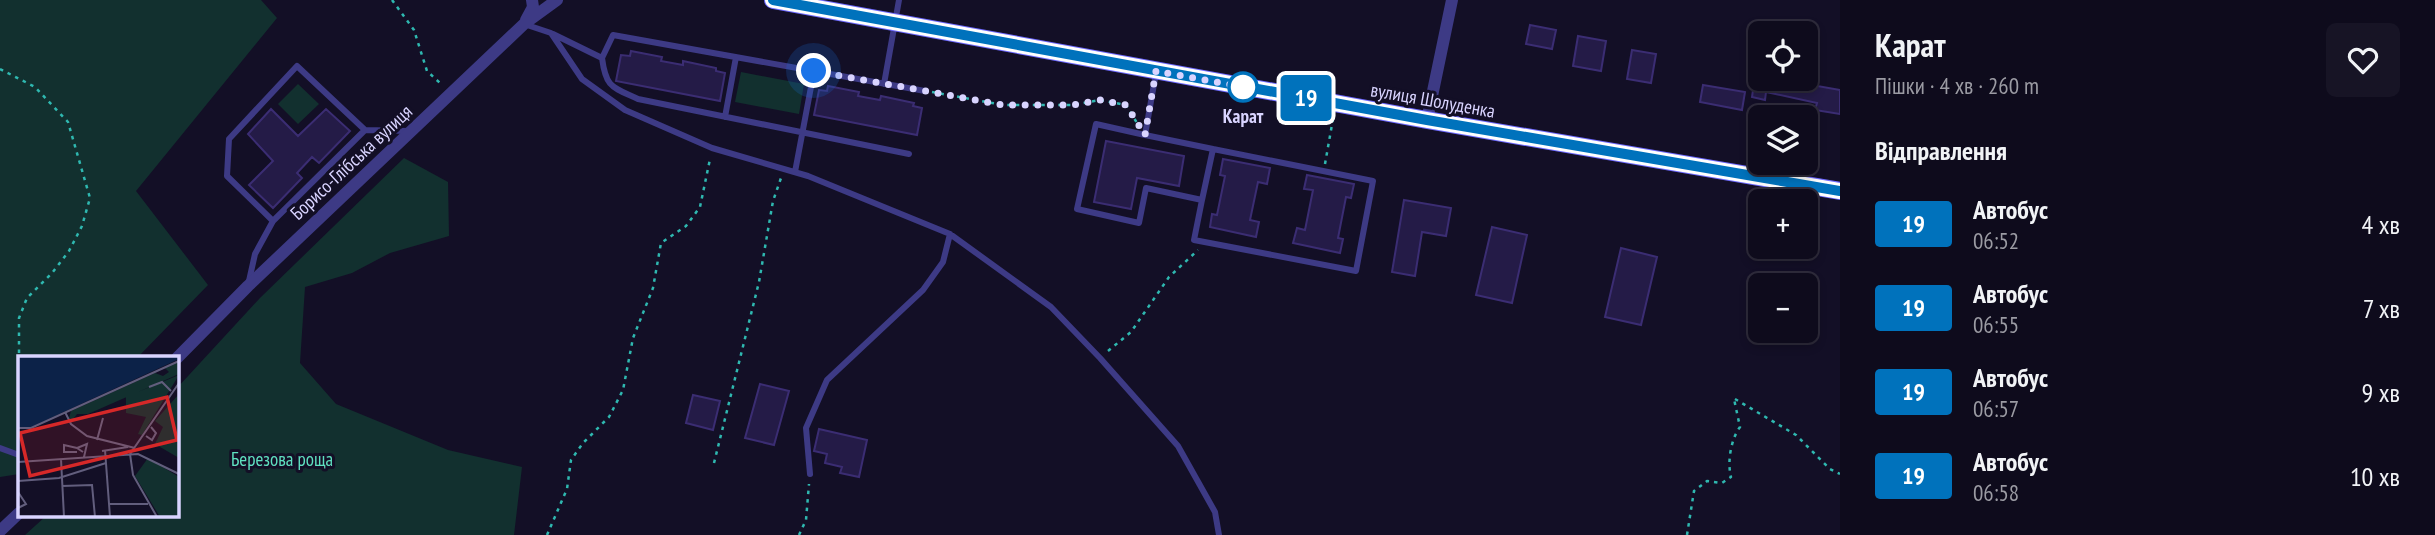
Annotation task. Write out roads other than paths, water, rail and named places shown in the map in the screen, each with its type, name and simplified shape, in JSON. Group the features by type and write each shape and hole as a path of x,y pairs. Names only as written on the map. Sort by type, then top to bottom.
{"main road":[{"name":"вулиця Шолуденка","path":"773,0 1336,104 1840,191"}],"street":[{"path":"524,24 533,7 533,0"},
{"name":"Борисо-Глібська вулиця","path":"178,357 248,286 524,24 557,0"},
{"path":"1427,120 1452,0"},
{"path":"0,531 18,514"}],"lane":[{"path":"884,84 899,0"},
{"path":"524,24 551,33 603,58"},
{"path":"551,33 582,79 625,110 712,148 784,168 950,234 1051,307 1178,446 1214,512 1219,535"},
{"path":"909,154 638,99 613,88 605,78 603,58 613,35 925,91"},
{"path":"725,117 736,57"},
{"path":"273,221 227,176 229,139 297,65 365,130 414,131"},
{"path":"795,172 814,71"},
{"path":"1145,135 1156,71"},
{"path":"1202,200 1146,188 1139,223 1077,209 1096,124 1373,181 1356,271 1194,240 1213,149"},
{"path":"248,286 255,254 273,221 365,130"},
{"path":"810,474 806,428 827,380 923,290 943,262 950,234"},
{"path":"0,448 18,455"}],"place":[{"name":"Карат","path":"1243,87"}],"park label":[{"name":"Березова роща","path":"282,459"}]}
